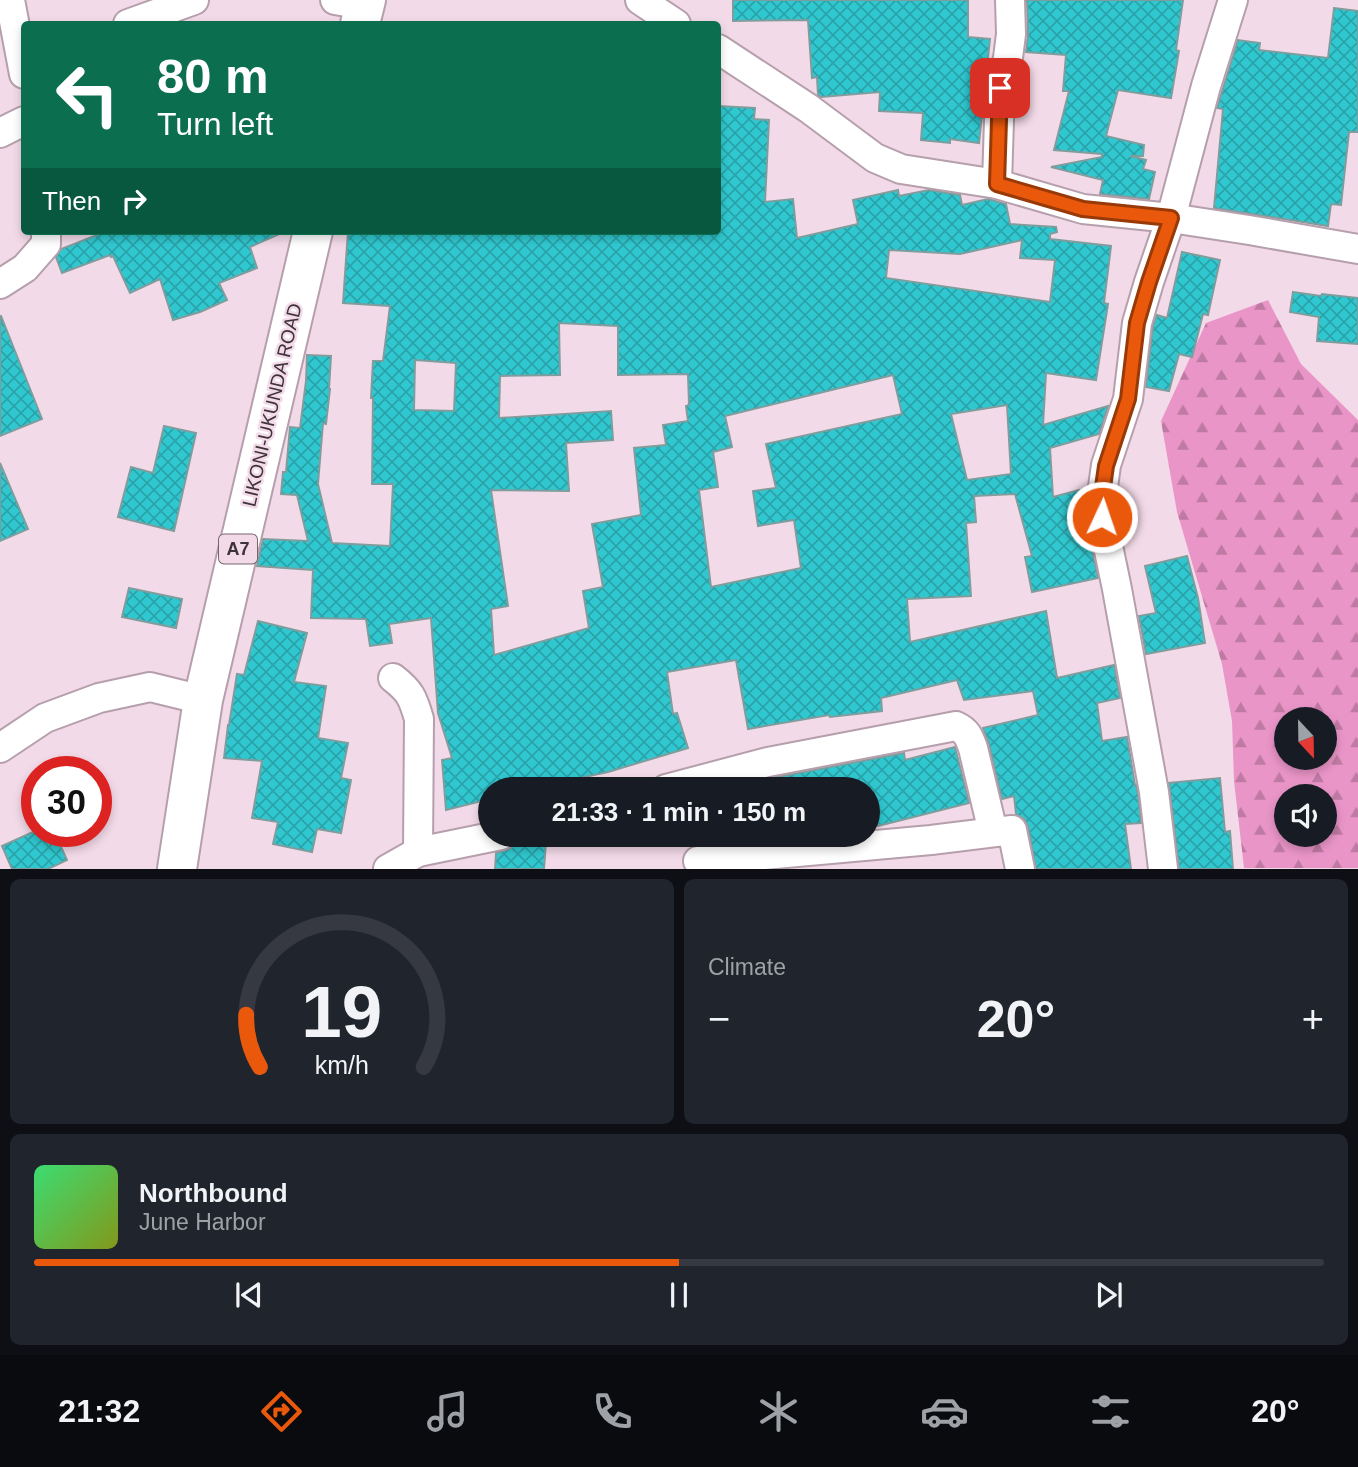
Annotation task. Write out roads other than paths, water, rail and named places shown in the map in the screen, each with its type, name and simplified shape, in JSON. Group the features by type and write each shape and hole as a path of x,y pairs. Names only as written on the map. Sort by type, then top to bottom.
{"highway":[{"name":"LIKONI-UKUNDA ROAD","path":"177,869 203,700 312,235"}],"street":[{"path":"10,0 21,53"},
{"path":"136,21 194,0"},
{"path":"640,0 672,21"},
{"path":"997,184 1000,88 1010,46 1010,0"},
{"path":"1163,869 1154,792 1102,517 1102,494 1106,466 1128,399 1137,323 1171,218 1206,86 1233,0"},
{"path":"721,51 808,108 875,158 901,169 997,184 1083,209 1171,218 1358,249"},
{"path":"0,132 21,122"},
{"path":"0,284 25,268 46,244 46,235"},
{"path":"393,678 406,688 414,700 419,719 418,852"},
{"path":"0,748 45,718 99,698 150,687 203,700"},
{"path":"711,777 768,762 956,726 964,729 973,748 993,832"},
{"path":"698,861 1012,830 1020,869"},
{"path":"388,869 418,852 478,840"}]}
